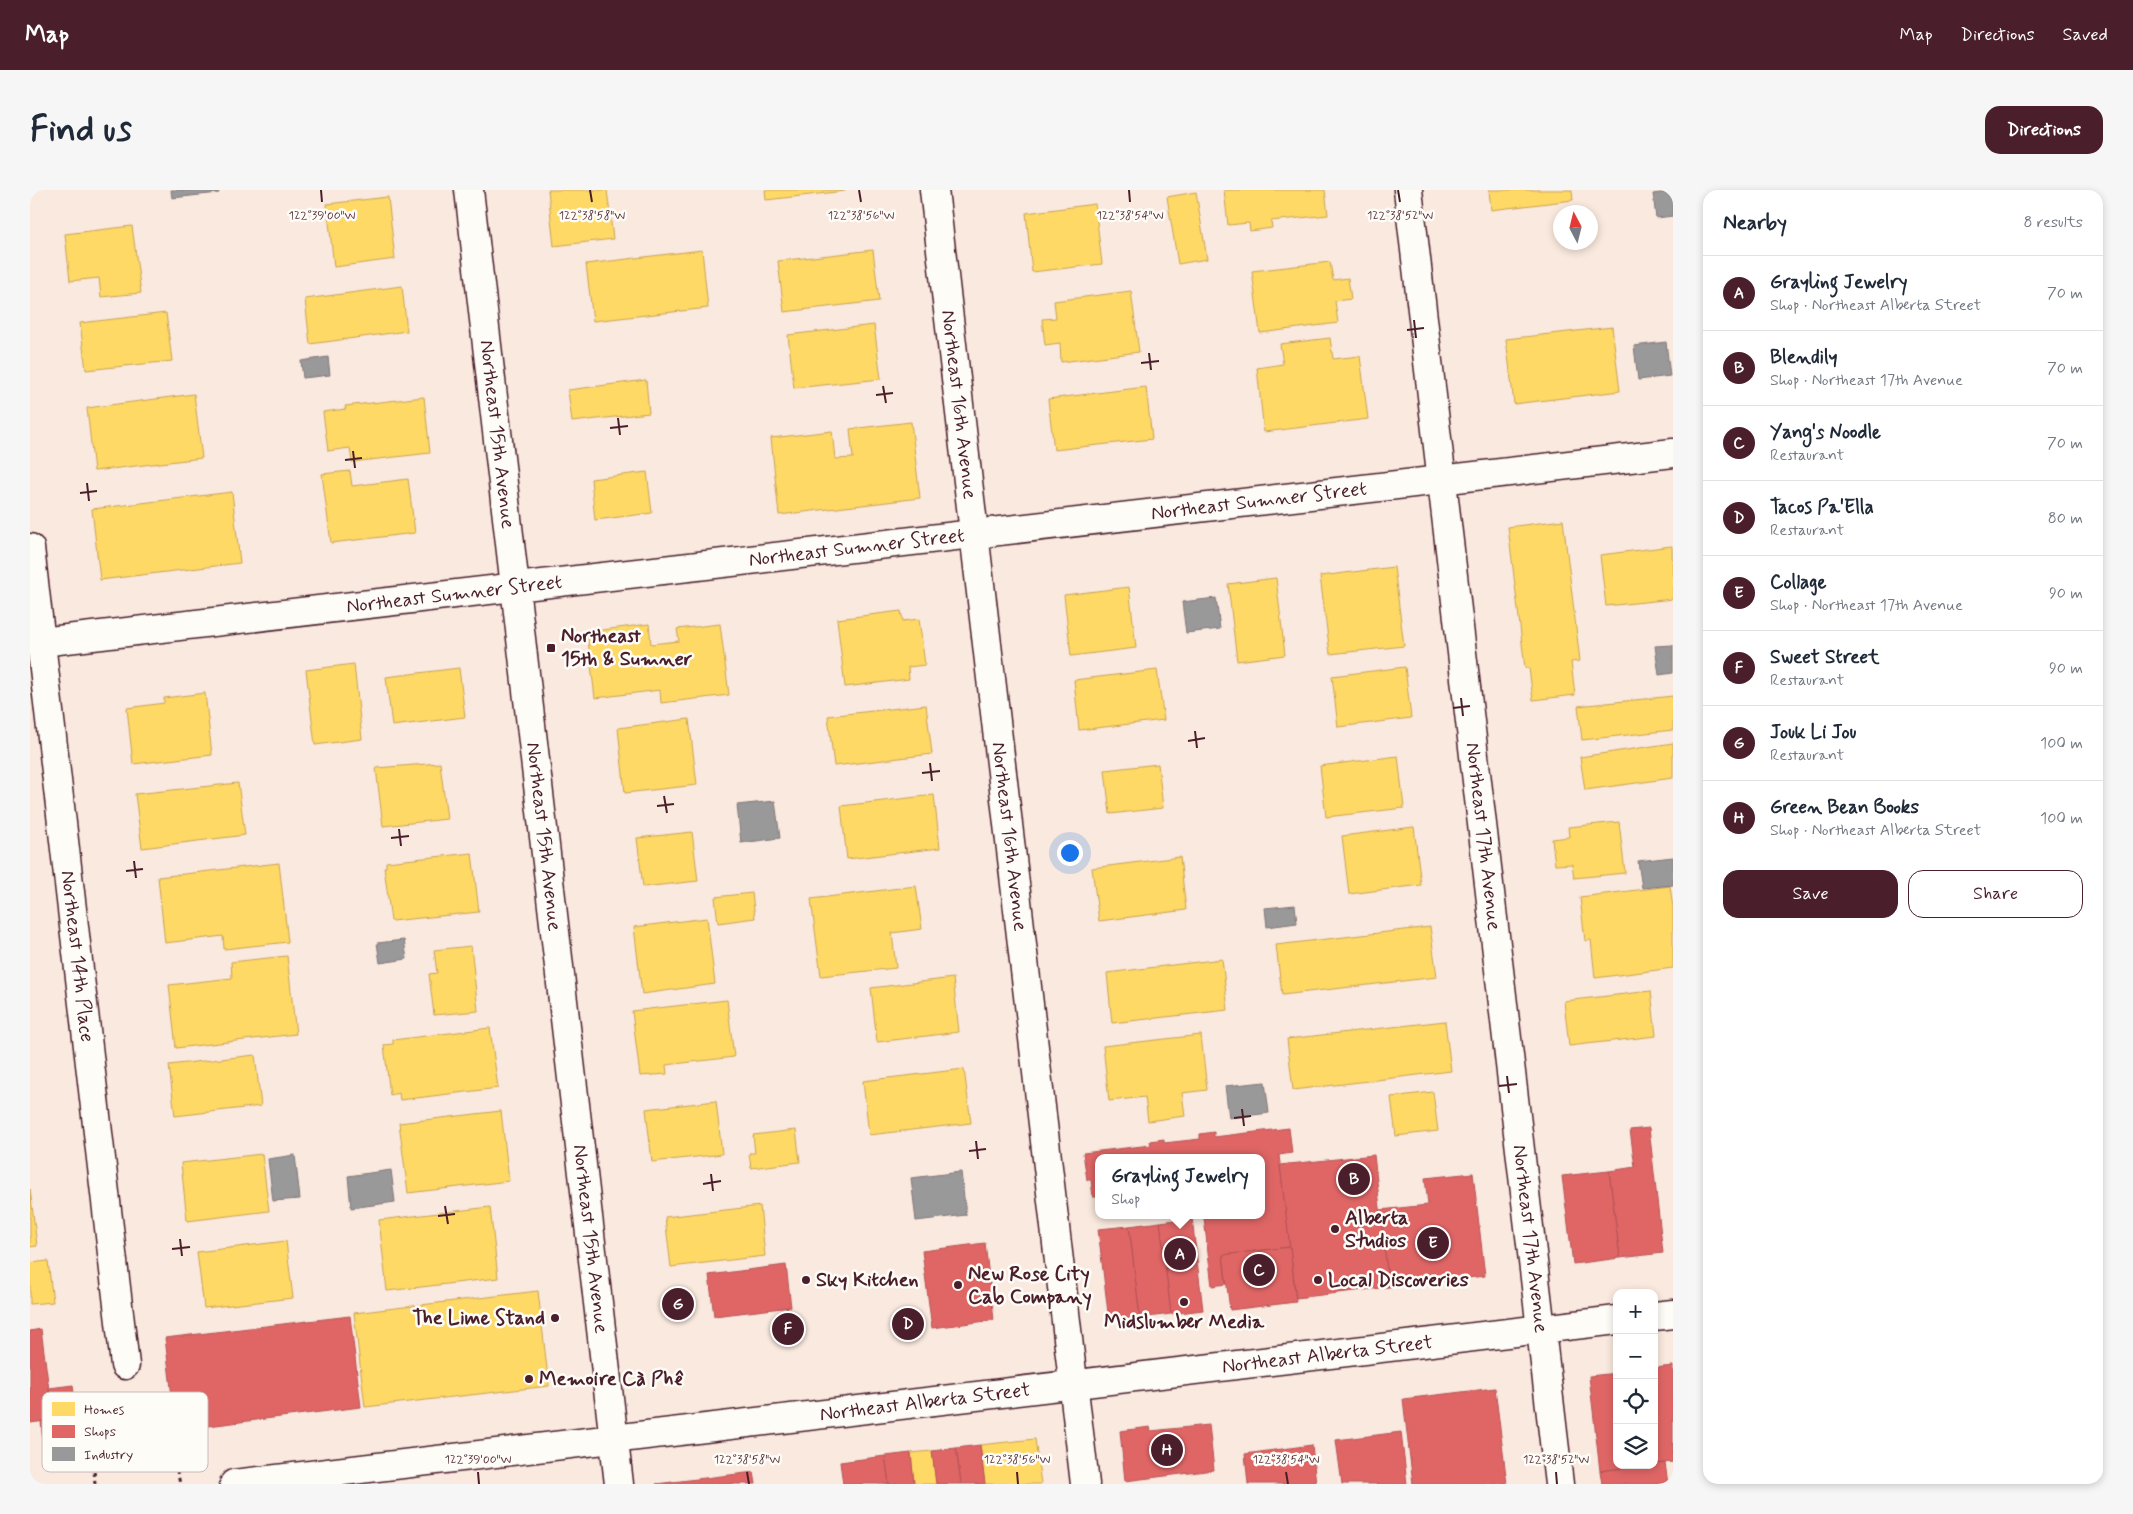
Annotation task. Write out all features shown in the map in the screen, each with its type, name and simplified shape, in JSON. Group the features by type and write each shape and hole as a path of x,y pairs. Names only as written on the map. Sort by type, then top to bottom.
{"street":[{"name":"Northeast 15th Avenue","path":"469,190 619,1484"},
{"name":"Northeast 16th Avenue","path":"934,190 1085,1484"},
{"name":"Northeast 17th Avenue","path":"1408,190 1559,1484"},
{"name":"Northeast Sumner Street","path":"41,642 1673,453"},
{"name":"Northeast 14th Place","path":"30,548 125,1365"},
{"path":"1658,1316 1673,1314"},
{"name":"Northeast Alberta Street","path":"234,1484 1613,1321"}],"building: Homes":[{"path":"548,190 607,190 613,239 554,246"},
{"path":"765,190 845,190 845,191 766,200"},
{"path":"1224,190 1325,190 1328,215 1271,221 1272,228 1250,231 1249,223 1228,225"},
{"path":"1489,190 1572,190 1573,200 1491,210"},
{"path":"1196,192 1207,259 1178,264 1167,197"},
{"path":"388,197 395,259 334,267 327,204"},
{"path":"1095,204 1102,264 1032,272 1026,213"},
{"path":"132,226 141,293 101,297 99,278 70,281 65,234"},
{"path":"702,250 708,308 593,321 586,264"},
{"path":"873,250 879,301 784,312 778,261"},
{"path":"1330,262 1333,280 1348,278 1351,299 1335,301 1338,323 1260,333 1252,271"},
{"path":"402,286 407,331 310,344 305,299"},
{"path":"1131,291 1139,352 1061,362 1060,343 1045,345 1042,319 1056,318 1054,301"},
{"path":"166,313 172,361 86,370 80,323"},
{"path":"874,325 881,379 794,388 788,335"},
{"path":"1612,327 1620,391 1514,404 1506,339"},
{"path":"1330,338 1333,359 1360,356 1368,419 1264,432 1257,368 1283,364 1280,344"},
{"path":"646,380 649,413 572,422 568,390"},
{"path":"1146,387 1152,439 1054,450 1048,399"},
{"path":"194,394 202,458 94,471 87,408"},
{"path":"424,397 430,453 352,462 350,448 328,451 323,412 346,409 345,406"},
{"path":"911,422 920,498 779,515 771,438 832,431 835,459 853,458 850,429"},
{"path":"350,471 352,486 408,479 415,533 331,543 322,474"},
{"path":"647,472 652,513 595,520 591,479"},
{"path":"232,492 240,563 100,580 92,509"},
{"path":"1563,520 1580,661 1571,662 1575,695 1533,700 1529,668 1525,668 1508,527"},
{"path":"1672,546 1673,599 1606,606 1600,555"},
{"path":"1394,567 1404,646 1330,654 1320,576"},
{"path":"1276,578 1285,655 1237,661 1228,584"},
{"path":"1129,587 1136,648 1071,656 1064,595"},
{"path":"901,611 903,621 919,619 925,665 908,667 909,679 845,687 837,619"},
{"path":"649,624 651,644 679,641 677,629 720,624 729,695 661,703 660,690 595,698 587,632"},
{"path":"354,664 362,739 315,745 306,670"},
{"path":"1405,667 1411,718 1338,727 1332,676"},
{"path":"459,668 465,717 392,726 386,677"},
{"path":"1157,670 1164,720 1079,730 1074,680"},
{"path":"205,693 212,755 133,764 127,708 164,703 164,698"},
{"path":"1673,696 1673,730 1582,740 1578,706"},
{"path":"926,705 932,754 834,766 828,716"},
{"path":"689,719 697,785 625,793 618,728"},
{"path":"1673,743 1673,778 1585,790 1580,757"},
{"path":"1398,756 1404,808 1326,817 1320,766"},
{"path":"440,763 447,819 383,826 376,768"},
{"path":"1158,764 1163,808 1110,814 1105,770"},
{"path":"238,783 245,835 142,848 135,794"},
{"path":"934,795 940,848 847,859 841,806"},
{"path":"1619,822 1625,873 1574,878 1572,864 1555,865 1552,839 1569,837 1568,827"},
{"path":"1414,827 1421,885 1349,894 1342,836"},
{"path":"692,832 698,881 643,887 637,838"},
{"path":"472,853 479,912 391,921 384,867 386,867 386,862"},
{"path":"1180,857 1186,910 1099,921 1092,868"},
{"path":"279,863 288,942 224,949 223,936 165,943 158,877"},
{"path":"916,886 922,929 892,933 896,968 821,976 811,899"},
{"path":"1670,886 1673,908 1673,968 1595,978 1591,940 1585,941 1580,897"},
{"path":"752,893 755,918 718,923 715,897"},
{"path":"707,918 715,984 642,994 634,927"},
{"path":"1430,927 1437,977 1282,995 1276,945"},
{"path":"471,946 478,1011 434,1015 429,974 437,973 434,950"},
{"path":"287,956 296,1034 176,1048 169,985 232,978 231,962"},
{"path":"1222,959 1228,1010 1112,1023 1107,973"},
{"path":"953,978 959,1032 877,1042 871,988"},
{"path":"1651,991 1656,1036 1569,1046 1564,1001"},
{"path":"727,1000 734,1057 666,1065 667,1074 640,1076 632,1011"},
{"path":"1445,1021 1451,1071 1293,1090 1287,1039"},
{"path":"490,1028 498,1088 400,1100 399,1093 390,1095 384,1045 393,1044 393,1040"},
{"path":"1201,1035 1207,1090 1182,1093 1185,1116 1148,1121 1145,1097 1109,1101 1103,1046"},
{"path":"255,1055 261,1106 175,1116 169,1065"},
{"path":"964,1069 971,1123 869,1135 863,1081"},
{"path":"1433,1092 1438,1131 1396,1136 1391,1097"},
{"path":"716,1101 722,1154 652,1162 646,1109"},
{"path":"501,1111 509,1181 408,1193 399,1123"},
{"path":"796,1130 800,1162 751,1168 749,1153 755,1153 753,1135"},
{"path":"262,1154 269,1211 187,1221 181,1163"},
{"path":"30,1189 37,1246 30,1247"},
{"path":"760,1206 765,1256 671,1267 665,1217"},
{"path":"490,1207 498,1278 387,1291 379,1220"},
{"path":"286,1241 293,1298 204,1308 197,1252"},
{"path":"48,1261 53,1302 30,1304 30,1263"},
{"path":"538,1291 549,1386 365,1407 354,1313"},
{"path":"1035,1439 1041,1484 985,1484 980,1445"},
{"path":"932,1451 936,1484 914,1484 911,1453"}],"building: Shops":[{"path":"1289,1128 1292,1153 1279,1155 1290,1247 1223,1255 1226,1284 1212,1286 1204,1219 1265,1219 1265,1154 1095,1154 1095,1197 1093,1197 1091,1180 1087,1180 1083,1153 1151,1145 1150,1141 1164,1139 1164,1143 1200,1139 1200,1134 1214,1132 1214,1137"},
{"path":"1649,1128 1663,1253 1620,1258 1609,1171 1635,1167 1630,1130"},
{"name":"Alberta Studios","path":"1374,1155 1389,1287 1296,1298 1280,1165"},
{"path":"1609,1171 1620,1258 1573,1264 1562,1176"},
{"path":"1473,1173 1485,1276 1389,1287 1380,1210 1428,1205 1425,1178"},
{"path":"1192,1219 1203,1310 1171,1314 1160,1222"},
{"path":"1160,1222 1171,1314 1140,1318 1129,1226"},
{"path":"1129,1226 1140,1318 1109,1321 1098,1229"},
{"name":"New Rose City Cab Company","path":"985,1243 994,1320 932,1328 922,1251"},
{"path":"1290,1247 1296,1302 1230,1310 1223,1255"},
{"path":"786,1265 791,1307 714,1316 709,1275"},
{"path":"350,1316 361,1407 208,1426 208,1392 171,1392 165,1338"},
{"path":"41,1329 49,1392 42,1392 42,1421 30,1423 30,1331"},
{"path":"1673,1366 1673,1462 1658,1464 1658,1379 1658,1368"},
{"path":"1613,1373 1613,1469 1615,1469 1600,1471 1589,1376"},
{"path":"73,1385 74,1392 50,1392 49,1388"},
{"path":"1495,1388 1507,1484 1413,1484 1403,1399"},
{"path":"1209,1425 1214,1470 1125,1481 1120,1431 1150,1427 1151,1431"},
{"path":"1401,1432 1407,1484 1342,1484 1336,1440"},
{"path":"980,1445 985,1484 961,1484 956,1448"},
{"path":"1312,1445 1316,1484 1248,1484 1245,1454"},
{"path":"956,1448 961,1484 936,1484 932,1451"},
{"path":"911,1453 914,1484 889,1484 885,1456"},
{"path":"885,1456 889,1484 843,1484 840,1462"},
{"path":"1665,1463 1668,1484 1602,1484 1600,1471 1658,1469 1658,1464"},
{"path":"754,1472 756,1484 656,1484"}],"building: Industry":[{"path":"171,190 218,190 219,193 172,198"},
{"path":"1673,191 1673,216 1656,218 1653,194"},
{"path":"1666,342 1670,376 1638,380 1634,346"},
{"path":"328,357 330,375 303,378 301,361"},
{"path":"1216,598 1220,629 1186,633 1182,602"},
{"path":"1673,645 1673,673 1659,675 1655,646"},
{"path":"775,801 780,838 741,843 737,805"},
{"path":"1673,857 1673,885 1642,888 1638,861"},
{"path":"1295,905 1297,923 1267,927 1265,908"},
{"path":"404,940 407,959 380,963 377,943"},
{"path":"1265,1082 1269,1113 1229,1118 1225,1086"},
{"path":"295,1155 300,1199 273,1201 268,1159"},
{"path":"391,1170 395,1202 351,1208 348,1176"},
{"path":"961,1172 966,1215 916,1221 911,1178"}],"place":[{"name":"Northeast 15th & Sumner","path":"551,648"},
{"name":"Blendily","path":"1354,1179"},
{"name":"Alberta Studios","path":"1335,1229"},
{"name":"Collage","path":"1433,1243"},
{"name":"Grayling Jewelry","path":"1180,1254"},
{"name":"Yang's Noodle","path":"1259,1270"},
{"name":"Sky Kitchen","path":"806,1280"},
{"name":"Local Discoveries","path":"1318,1280"},
{"name":"New Rose City Cab Company","path":"958,1285"},
{"name":"Midslumber Media","path":"1184,1302"},
{"name":"Jouk Li Jou","path":"678,1304"},
{"name":"The Lime Stand","path":"555,1318"},
{"name":"Tacos Pa'Ella","path":"908,1324"},
{"name":"Sweet Street","path":"788,1329"},
{"name":"Memoire Cà Phê","path":"529,1379"},
{"name":"Green Bean Books","path":"1167,1450"}]}
